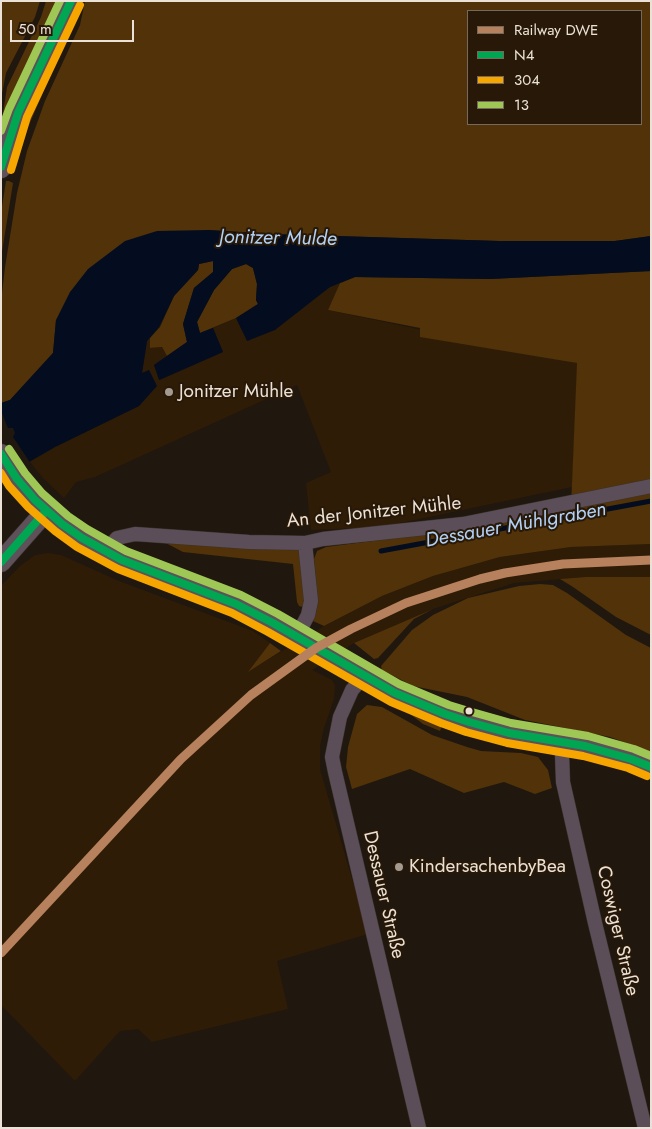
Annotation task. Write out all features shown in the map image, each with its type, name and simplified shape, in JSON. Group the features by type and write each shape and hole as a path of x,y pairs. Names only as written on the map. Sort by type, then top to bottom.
{"main road":[{"path":"1,168 18,113 71,1"},
{"path":"1,454 26,489 46,510 82,538 105,552 236,604 297,636 395,693 445,714 509,733 564,742 614,754 651,767"},
{"path":"1,562 46,510"}],"street":[{"name":"An der Jonitzer Mühle","path":"105,552 117,538 134,534 241,542 305,543 323,539 463,524 651,486"},
{"path":"297,636 308,615 311,601 305,543"},
{"name":"Dessauer Straße","path":"364,676 348,697 340,717 332,757 419,1128"},
{"name":"Coswiger Straße","path":"564,742 563,782 595,923 646,1128"}],"shaded area":[{"path":"1,1 40,1 35,17 6,73 1,99"},
{"path":"46,1 59,1 12,98 1,126 7,87 41,17"},
{"path":"79,1 76,17 29,125 16,167 12,170 9,169 22,124"},
{"path":"85,1 651,1 651,236 615,241 499,241 271,234 208,230 56,320 53,353 10,400 1,403 1,302 5,267 17,193 27,151 45,101 80,25"},
{"path":"6,181 13,183 1,258 1,213"},
{"path":"213,261 213,272 194,288 183,324 187,342 167,356 162,347 150,348 150,338 160,327 174,296 198,270 199,264"},
{"path":"246,264 253,268 257,284 256,300 258,304 236,318 200,333 197,322 214,290 232,269"},
{"path":"651,271 651,544 571,547 500,557 433,576 382,596 324,626 313,621 317,608 314,559 317,551 326,547 449,531 571,507 577,363 420,337 420,328 328,310 340,283 355,277 490,279"},
{"path":"340,283 328,310 578,363 572,487 381,527 311,530 306,483 331,472 297,385 95,477 76,482 64,498 43,478 30,462 55,447 139,406 156,386 149,370 142,374 147,341 150,338 150,348 162,347 167,356 154,365 160,380 223,352 213,328 236,318 248,341 330,287"},
{"path":"160,540 292,547 301,554 303,607 299,606 297,602 293,564 183,552"},
{"path":"651,544 651,577 585,577 514,583 433,609 354,643 312,670 332,680 335,685 334,699 320,746 320,769 368,934 277,961 288,1009 152,1042 138,1029 120,1031 75,1081 1,1005 1,586 20,566 35,555 48,553 61,555 119,581 253,631 270,643 249,671 324,626 382,596 433,576 500,557 571,547"},
{"path":"651,577 651,635 616,617 560,579"},
{"path":"553,585 567,593 626,635 651,648 651,752 610,737 525,720 467,697 413,686 382,670 381,666 412,630 433,615 468,598 519,586"},
{"path":"433,609 414,619 378,658 374,659 354,643"},
{"path":"270,643 281,651 248,672"},
{"path":"397,704 443,723 440,731 423,724"},
{"path":"367,705 382,707 432,735 467,747 481,751 521,753 538,757 548,770 552,788 535,794 504,782 464,793 410,769 352,789 346,767 348,747 357,714"}],"water":[{"name":"Jonitzer Mulde","path":"208,230 271,234 499,241 615,241 651,236 651,271 490,279 355,277 330,287 275,330 247,341 236,318 258,304 256,300 257,284 253,268 246,264 232,269 214,290 197,322 200,333 213,328 223,352 159,380 154,365 187,342 183,324 194,288 213,272 213,261 199,264 198,270 174,296 159,327 147,341 142,373 149,370 157,386 139,406 55,447 25,464 1,484 1,403 10,400 53,353 56,320 70,292 88,269 125,241 157,231"}],"pier":[{"path":"1,411 8,428 13,428 15,433 13,437 31,464 1,487"}],"waterway":[{"name":"Dessauer Mühlgraben","path":"381,551 651,501"}],"rail line":[{"name":"DWE","path":"1,953 181,759 251,695 316,648 406,603 480,579 563,564 651,560"}],"transit line":[{"name":"13","path":"1,131 9,109 60,1"},
{"name":"N4","path":"1,167 18,113 71,1"},
{"name":"304","path":"11,170 27,117 80,5"},
{"name":"13","path":"9,449 25,473 42,493 68,516 87,529 126,551 241,595 278,614 399,684 449,705 472,712 511,723 588,736 634,749 651,756"},
{"name":"N4","path":"1,454 17,479 35,500 62,524 82,538 122,560 236,604 395,693 469,722 509,733 585,746 631,759 651,767"},
{"name":"304","path":"1,473 9,486 28,507 55,531 77,547 118,569 232,613 391,702 466,732 507,743 583,756 628,768 647,776"},
{"name":"N4","path":"1,562 46,511"}],"place":[{"name":"Jonitzer Mühle","path":"169,392"},
{"name":"KindersachenbyBea","path":"399,867"}]}
